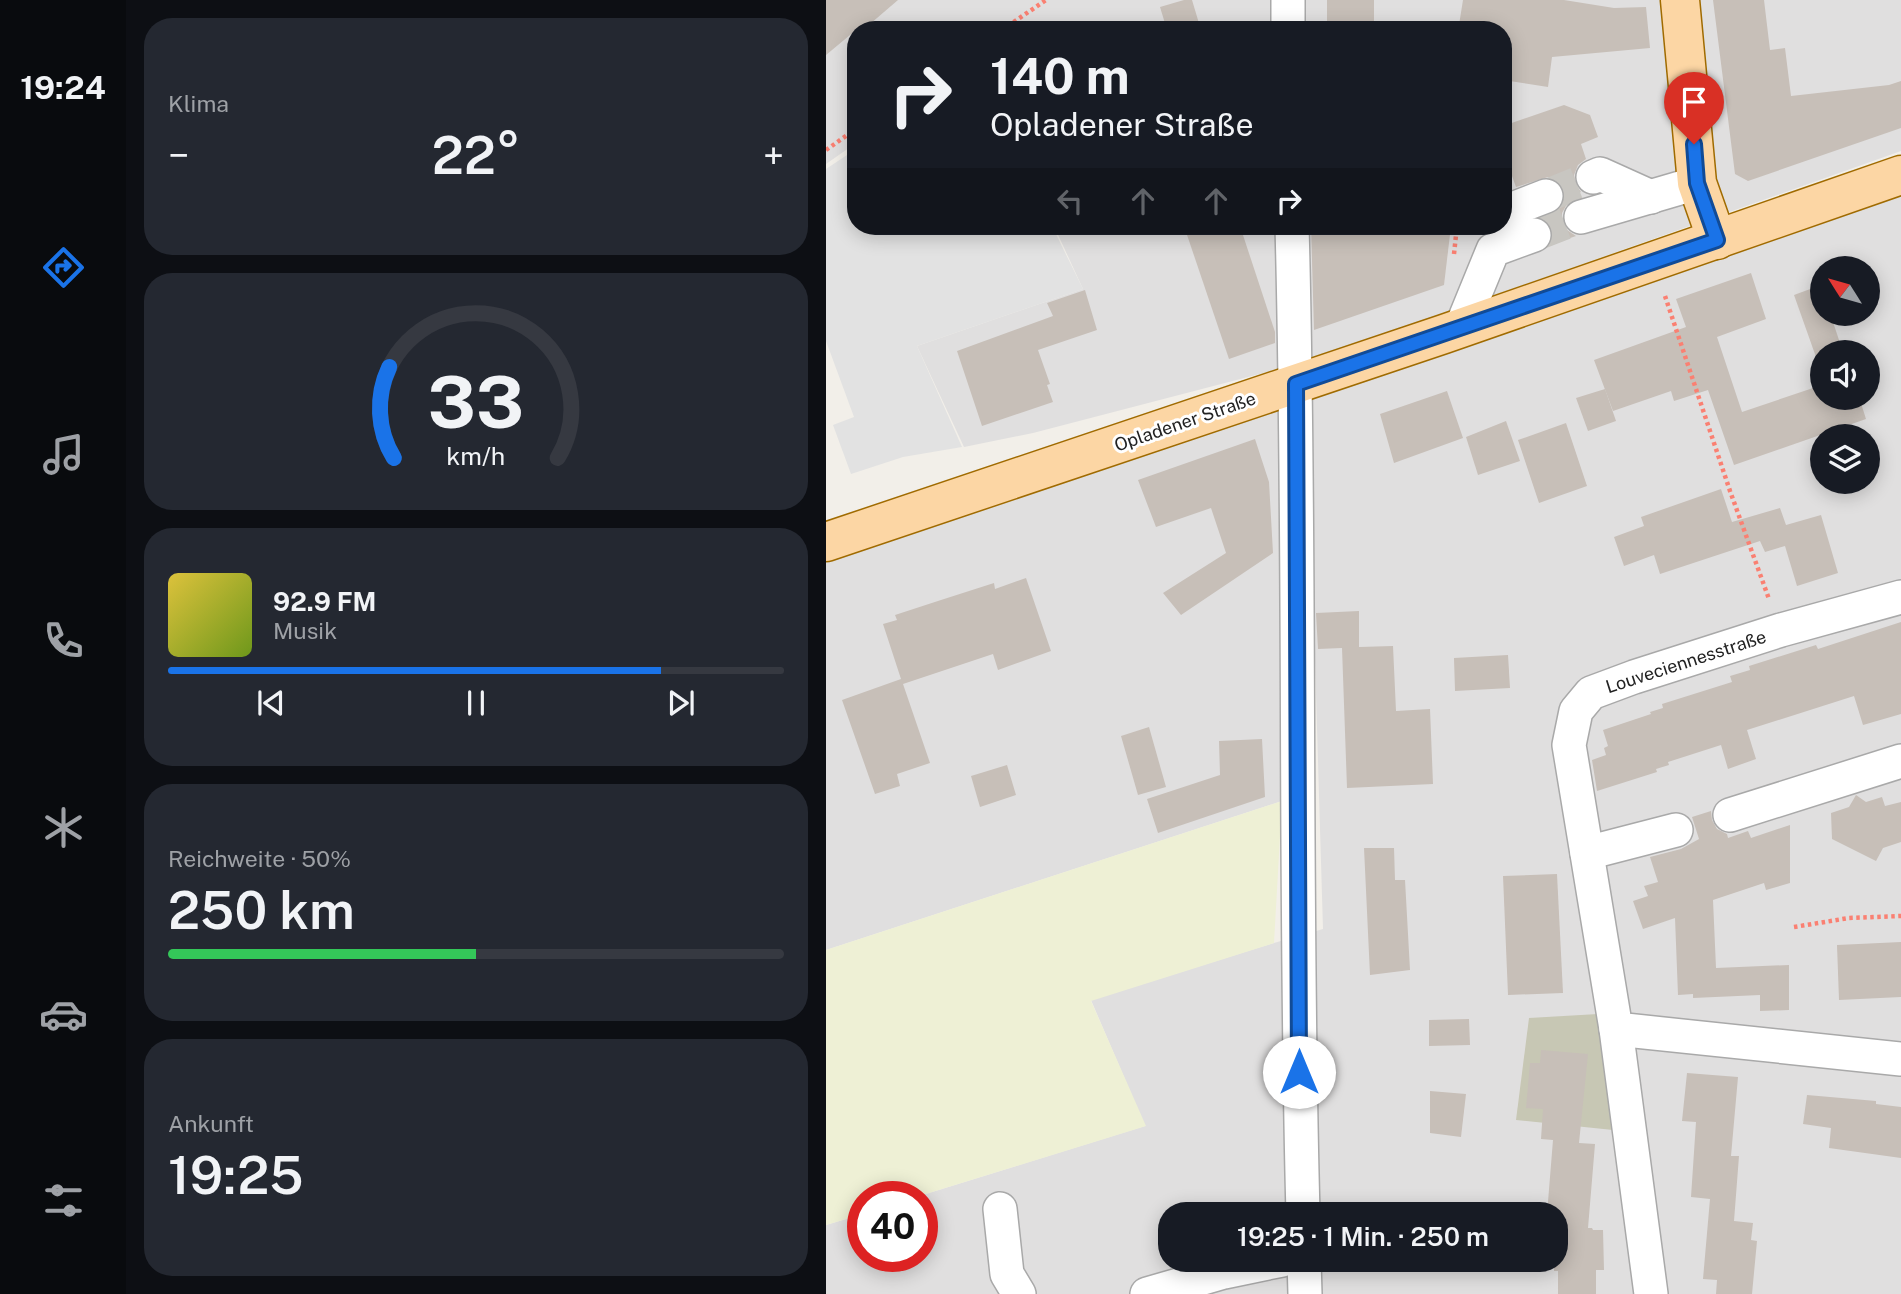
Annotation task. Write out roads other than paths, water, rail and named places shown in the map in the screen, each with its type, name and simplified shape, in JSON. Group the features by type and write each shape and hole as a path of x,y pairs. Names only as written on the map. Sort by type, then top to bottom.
{"main road":[{"path":"1680,0 1697,183 1717,240"},
{"name":"Opladener Straße","path":"826,542 1461,328 1901,174"}],"street":[{"path":"1288,0 1288,21"},
{"path":"1593,177 1600,174 1651,197"},
{"path":"1581,217 1697,183"},
{"path":"1512,209 1546,196"},
{"path":"1293,235 1299,1059 1303,1202"},
{"path":"1461,328 1508,235"},
{"name":"Louveciennesstraße","path":"1651,1294 1616,1029 1569,745 1576,711 1591,693 1634,677 1781,630 1901,597"},
{"path":"1730,815 1901,761"},
{"path":"1587,853 1676,830"},
{"path":"1616,1029 1901,1059"},
{"path":"1000,1209 1007,1274 1019,1294"},
{"path":"1147,1294 1224,1272"},
{"path":"1304,1272 1305,1294"}],"tunnel":[{"path":"1546,196 1593,177"},
{"path":"1534,235 1581,217"}]}
